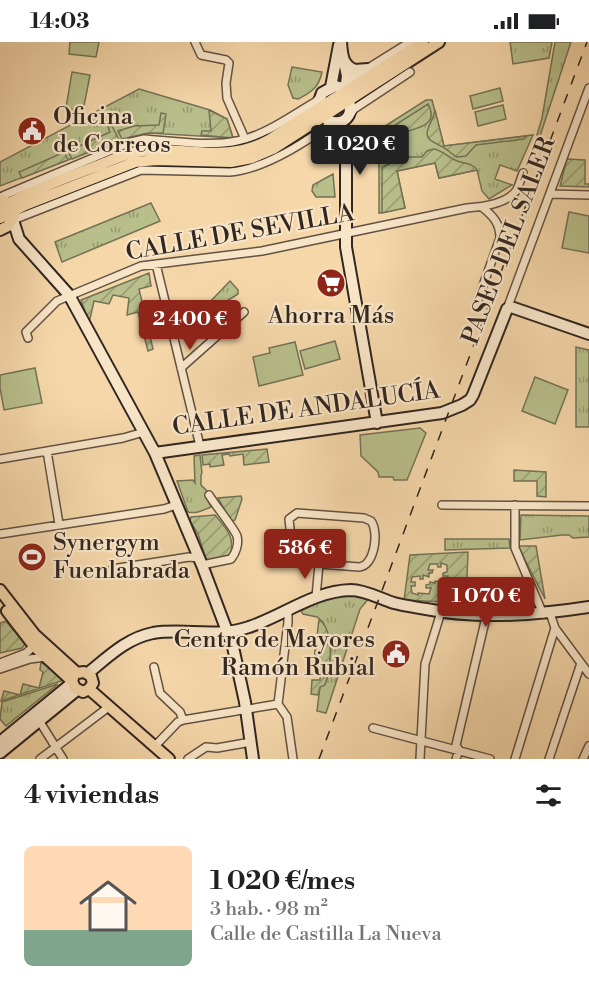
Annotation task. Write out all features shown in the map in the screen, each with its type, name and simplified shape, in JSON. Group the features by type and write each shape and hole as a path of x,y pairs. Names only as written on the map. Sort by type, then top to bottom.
{"main road":[{"path":"339,90 344,61 340,42"},
{"path":"340,42 339,90 351,108 341,120 346,163 346,247 377,423"},
{"path":"0,218 7,206 143,160 231,162 252,158 273,149 321,112 339,90 423,42"},
{"path":"321,112 339,90 439,42"},
{"path":"344,61 355,70 368,69"},
{"path":"321,112 341,120"},
{"path":"0,230 8,226 7,206"},
{"path":"7,206 19,239 69,295 155,453 233,647 253,759"},
{"path":"0,230 19,239"},
{"path":"507,309 517,308 589,334"},
{"name":"PASEO DEL SALER","path":"462,405 473,395 507,309"},
{"name":"CALLE DE ANDALUCÍA","path":"155,453 442,413 462,405"},
{"path":"0,590 35,635 77,680 83,692 89,689 92,679 77,680 46,657 34,646 0,602"},
{"path":"0,742 125,644 153,633 227,632 246,628 316,597 333,592 354,590 386,600 441,612 547,613 589,607"},
{"path":"0,753 40,722 77,680"},
{"path":"89,689 170,759"}],"street":[{"path":"195,42 201,55 226,60 229,63 226,83 227,98 244,139"},
{"path":"7,206 131,142 144,139 222,143 262,133 339,90 410,42"},
{"path":"7,206 141,170 244,171 268,162 341,120 410,72"},
{"name":"PASEO DEL SALER","path":"507,309 589,88"},
{"name":"CALLE DE SEVILLA","path":"28,338 26,332 57,301 141,266 262,252 467,208 482,207 504,200 516,190 524,173"},
{"path":"550,194 589,195"},
{"path":"476,305 500,238 496,220 482,207"},
{"path":"156,264 200,446"},
{"path":"181,368 244,312"},
{"path":"0,459 123,438 144,432"},
{"path":"47,451 59,524"},
{"path":"112,569 189,557 200,561 231,559 236,554 237,536 209,495"},
{"path":"0,534 164,509 176,505"},
{"path":"442,505 589,506"},
{"path":"514,505 515,548 555,628 589,674"},
{"path":"297,513 364,518 371,521 374,525 372,557 365,567 319,564 291,538 289,519 292,515 297,513"},
{"path":"316,597 319,564"},
{"path":"288,610 278,705 287,717 293,759"},
{"path":"420,759 424,670 441,612"},
{"path":"456,759 459,750 456,745 487,614"},
{"path":"515,759 555,628"},
{"path":"0,663 26,654 34,646"},
{"path":"0,669 30,659 46,657"},
{"path":"549,759 580,663"},
{"path":"154,667 160,693 180,712 183,720"},
{"path":"155,746 178,722 183,720 278,705"},
{"path":"40,759 110,706"},
{"path":"40,722 63,759"},
{"path":"374,728 490,759"},
{"path":"188,759 206,747 217,748 251,742"},
{"path":"583,759 589,746"}],"green space":[{"path":"70,42 99,42 96,57 69,54"},
{"path":"510,42 552,42 549,58 513,64"},
{"path":"555,42 571,42 540,136 537,135"},
{"path":"292,67 322,72 314,88 298,99 293,98 288,85"},
{"path":"72,72 90,75 83,111 66,108"},
{"path":"500,88 503,101 473,109 470,96"},
{"path":"139,89 210,110 227,119 233,138 148,133 130,136 0,186 0,162"},
{"path":"426,100 432,100 444,146 533,135 517,171 500,165 495,179 512,185 489,199 482,191 477,170 439,178 435,163 397,171 405,208 379,213 379,130"},
{"path":"428,104 431,113 427,123 396,136 392,155 382,162 381,134"},
{"path":"503,105 506,119 478,126 475,112"},
{"path":"209,110 227,119 233,138 201,135 202,131 211,131"},
{"path":"435,110 444,146 527,136 524,139 476,145 466,156 457,157 428,138 427,132"},
{"path":"161,113 166,114 163,133 148,133 122,139 118,131 134,126 159,125"},
{"path":"109,120 119,140 72,159 68,151 110,132 106,122"},
{"path":"62,147 68,160 22,178 19,172 60,154 59,149"},
{"path":"433,149 477,170 439,178 435,163 397,171 405,208 382,213 382,167 406,157 422,157 427,151"},
{"path":"567,159 585,160 585,184 589,184 589,187 560,186"},
{"path":"333,174 335,197 316,197 312,191 313,185"},
{"path":"151,203 160,221 62,262 55,242"},
{"path":"569,212 589,216 589,253 562,248"},
{"path":"149,273 151,286 139,289 153,349 148,351 138,312 127,315 129,298 113,295 109,304 94,301 89,323 81,300"},
{"path":"230,281 238,290 238,294 211,311 208,304"},
{"path":"335,341 340,359 305,369 300,351"},
{"path":"295,342 303,375 259,386 253,357 270,353 269,348"},
{"path":"576,347 589,350 589,427 576,427"},
{"path":"35,368 42,403 4,410 0,375"},
{"path":"535,377 568,390 555,424 522,411"},
{"path":"420,428 426,433 407,480 379,477 378,472 361,456 360,435"},
{"path":"267,449 269,462 244,465 243,454 230,456 229,454 222,455 224,465 210,467 210,464 203,465 202,455"},
{"path":"200,455 201,485 207,491 206,496 211,507 197,512 188,512 177,481 193,480 195,483 194,456"},
{"path":"514,470 546,472 546,497 537,496 537,481 514,481"},
{"path":"241,496 235,520 231,521 218,498"},
{"path":"215,515 229,533 232,549 230,555 210,560 206,559 198,534 190,521 191,517"},
{"path":"521,515 589,516 589,537 573,538 569,535 562,535 520,540"},
{"path":"445,539 509,539 510,548 445,550"},
{"path":"520,546 536,546 545,599 519,548"},
{"path":"468,552 466,603 404,600 410,555","holes":["441,563 447,565 447,572 443,573 443,576 448,576 446,581 449,581 449,586 452,586 453,582 459,583 459,591 456,591 456,594 460,594 458,600 441,600 440,592 444,592 444,589 440,588 442,582 435,581 435,583 430,582 426,585 426,588 431,588 429,594 412,593 411,586 415,586 415,582 411,582 412,577 420,576 420,579 423,579 423,575 429,577 429,573 433,570 428,570 430,564 437,564 438,567 441,567"]},
{"path":"344,595 369,598 360,609 326,713 317,711 320,687 330,670 329,638 323,622 301,611 326,598"},
{"path":"319,619 328,632 330,660 325,685 320,687 318,695 311,694 312,680 320,680 321,666 314,665 315,650 323,651 324,637 317,636"},
{"path":"6,621 25,644 22,648 0,653 0,623"},
{"path":"41,662 62,678 61,681 20,695 23,684 39,688 43,672 40,670"},
{"path":"58,684 6,726 0,719 2,702"},
{"path":"4,691 19,695 1,701"}],"railway":[{"path":"319,759 587,42"}],"place":[{"name":"Oficina de Correos","path":"32,131"},
{"name":"Ahorra Más","path":"331,283"},
{"name":"Synergym Fuenlabrada","path":"32,557"},
{"name":"Centro de Mayores Ramón Rubial","path":"396,654"}]}
